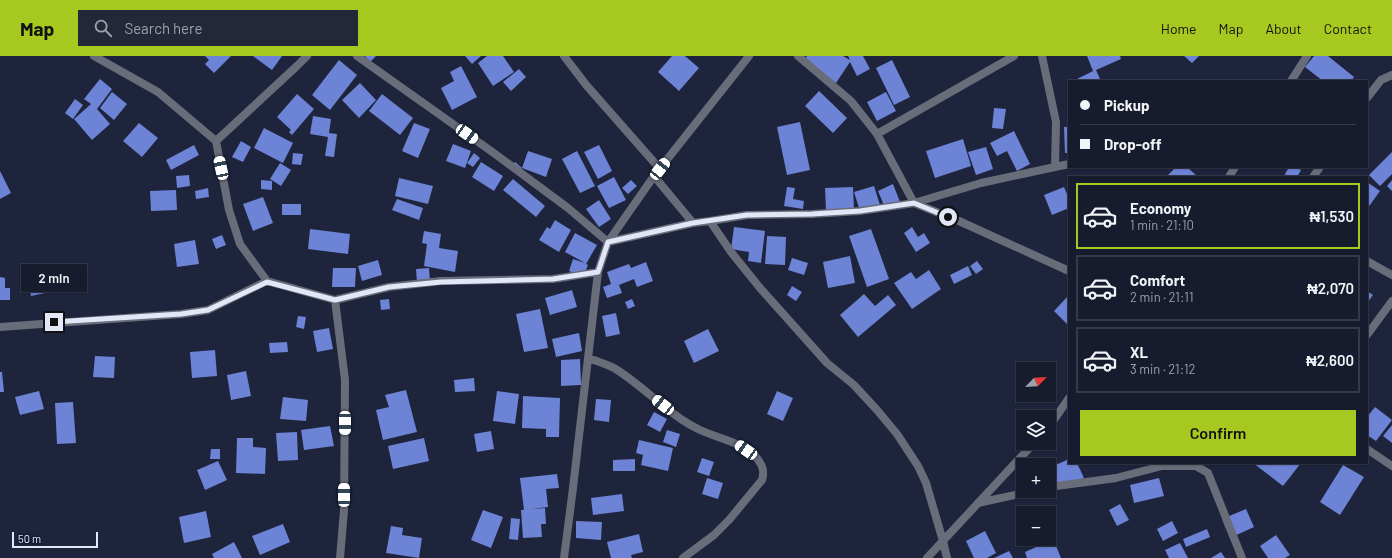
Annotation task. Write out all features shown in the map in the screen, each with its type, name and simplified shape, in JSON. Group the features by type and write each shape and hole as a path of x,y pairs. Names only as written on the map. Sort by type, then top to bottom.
{"street":[{"path":"94,56 158,92 216,141 229,210 240,244 267,282 335,300 389,287 434,282 553,279 598,272"},
{"path":"216,141 306,56"},
{"path":"357,56 491,151 568,208 608,242"},
{"path":"564,56 587,86 660,169"},
{"path":"564,558 598,272 608,242 654,176 749,56"},
{"path":"798,56 851,101 877,134 914,203 959,221 1068,271"},
{"path":"877,134 1014,56"},
{"path":"1042,56 1056,122 1055,167"},
{"path":"1292,80 1307,56"},
{"path":"1368,97 1381,80 1392,75"},
{"path":"608,242 693,223 747,215 812,214 860,211 914,203 981,183 1068,164"},
{"path":"654,176 693,223"},
{"path":"710,221 731,252 760,288 827,363 854,385 878,410 897,434 918,466 926,483 947,558"},
{"path":"1368,262 1392,275"},
{"path":"0,327 181,314 208,310 267,282"},
{"path":"335,300 345,380 344,510 340,558"},
{"path":"1368,333 1392,301"},
{"path":"588,358 613,368 639,386 686,423 739,446 754,455 762,466 764,472 762,480 729,520 714,535 683,558"},
{"path":"1056,416 1068,399"},
{"path":"927,558 1027,450"},
{"path":"1368,450 1392,466"},
{"path":"1056,487 1116,478 1162,466 1196,466 1208,472 1242,558"},
{"path":"978,503 1016,495"}],"building":[{"path":"205,56 231,56 214,73 205,64 209,60"},
{"path":"253,56 282,56 272,70"},
{"path":"365,56 376,56 370,62"},
{"path":"465,56 481,56 472,64"},
{"path":"487,56 503,56 514,72 493,86 478,63"},
{"path":"672,56 685,56 699,68 679,91 658,72"},
{"path":"807,56 843,56 850,60 848,56 863,56 870,69 857,76 850,62 836,83 804,61"},
{"path":"1087,56 1120,56 1121,59 1096,70 1101,80 1075,80 1093,71"},
{"path":"1184,56 1199,56 1192,63"},
{"path":"1314,56 1328,56 1354,77 1352,80 1322,80 1305,67"},
{"path":"339,60 357,75 330,110 312,95"},
{"path":"892,60 910,97 894,105 876,68"},
{"path":"461,66 477,97 452,110 441,88 454,81 450,72"},
{"path":"519,69 526,77 511,91 503,82"},
{"path":"100,79 112,89 97,109 110,124 92,140 74,119 91,104 84,99"},
{"path":"360,83 376,100 359,118 342,100"},
{"path":"819,91 847,118 833,133 805,106"},
{"path":"112,92 127,104 114,120 100,108"},
{"path":"886,92 896,111 877,121 867,102"},
{"path":"297,94 314,109 292,135 289,132 291,130 277,117"},
{"path":"382,94 413,118 400,135 369,111"},
{"path":"75,99 83,105 73,119 65,113"},
{"path":"994,108 1006,109 1003,129 992,128"},
{"path":"313,116 331,119 329,133 337,134 334,157 325,156 328,137 310,134"},
{"path":"800,122 810,170 787,175 777,127"},
{"path":"139,123 158,138 142,157 123,141"},
{"path":"414,123 430,129 418,158 402,151"},
{"path":"1064,127 1068,127 1068,153 1065,153"},
{"path":"264,128 293,143 283,163 254,148"},
{"path":"1014,131 1030,164 1017,171 1007,151 997,156 990,143"},
{"path":"963,139 971,166 935,178 926,151"},
{"path":"241,141 251,147 243,162 232,157"},
{"path":"453,144 471,151 465,168 446,161"},
{"path":"194,145 199,155 171,170 166,160"},
{"path":"599,145 612,171 598,179 584,152"},
{"path":"986,147 993,169 976,175 968,152"},
{"path":"528,151 552,159 546,177 522,168"},
{"path":"577,151 595,186 580,193 562,159"},
{"path":"1392,152 1392,174 1380,186 1369,175"},
{"path":"293,153 303,154 301,165 292,164"},
{"path":"474,153 480,158 473,167 467,163"},
{"path":"481,162 503,176 494,191 472,177"},
{"path":"515,162 522,168 517,174 510,168"},
{"path":"280,163 291,170 281,186 270,179"},
{"path":"1175,168 1188,168 1197,176 1167,176"},
{"path":"1288,168 1298,168 1301,170 1298,176 1284,176"},
{"path":"0,171 11,193 0,199"},
{"path":"189,175 190,186 177,188 176,176"},
{"path":"614,177 626,200 609,208 597,186"},
{"path":"399,178 433,186 428,204 395,196"},
{"path":"513,179 545,206 536,217 503,190"},
{"path":"261,180 272,181 272,190 261,189"},
{"path":"631,180 637,186 628,194 622,188"},
{"path":"1392,180 1392,191 1387,186"},
{"path":"1368,183 1380,191 1368,208"},
{"path":"893,184 900,202 885,208 878,191"},
{"path":"874,186 880,205 860,211 854,192"},
{"path":"787,187 795,188 793,199 804,201 803,209 784,206"},
{"path":"853,187 854,210 826,211 825,188"},
{"path":"1064,187 1068,197 1068,208 1052,215 1044,195"},
{"path":"208,188 209,197 196,199 195,191"},
{"path":"176,190 177,210 151,211 150,191"},
{"path":"263,197 273,223 253,231 243,204"},
{"path":"397,199 423,208 419,220 392,210"},
{"path":"599,200 611,219 599,227 586,209"},
{"path":"282,204 301,204 301,215 282,215"},
{"path":"555,220 571,230 559,252 539,240 547,227 550,229"},
{"path":"734,227 765,231 761,263 748,261 749,252 731,249"},
{"path":"912,227 918,237 924,233 930,243 916,252 904,233"},
{"path":"310,229 350,234 348,254 308,249"},
{"path":"871,229 889,279 867,287 849,236"},
{"path":"424,231 441,234 439,248 458,251 455,272 424,266 427,244 422,243"},
{"path":"575,233 597,245 586,264 588,265 583,277 569,271 573,259 585,263 565,252"},
{"path":"222,235 226,245 216,249 212,239"},
{"path":"767,236 786,237 785,265 765,264"},
{"path":"195,240 199,264 177,267 174,244"},
{"path":"850,256 855,283 828,288 823,262"},
{"path":"792,258 808,263 804,275 788,270"},
{"path":"378,260 382,275 362,281 358,266"},
{"path":"977,261 983,269 976,274 970,266"},
{"path":"646,262 653,281 637,287 634,279 619,285 622,293 607,298 603,287 611,284 607,272 629,264 631,268"},
{"path":"968,266 972,275 954,284 950,275"},
{"path":"333,268 356,268 355,287 332,287"},
{"path":"429,268 430,281 417,282 416,269"},
{"path":"929,270 941,289 912,309 894,283 911,272 916,279"},
{"path":"0,277 5,278 5,288 10,288 10,300 0,300"},
{"path":"47,281 50,292 31,296 29,285"},
{"path":"792,286 802,292 796,301 787,295"},
{"path":"572,290 577,307 550,315 545,298"},
{"path":"1368,292 1373,295 1368,302"},
{"path":"864,294 875,306 888,295 896,305 858,337 840,315"},
{"path":"1068,296 1068,325 1054,311"},
{"path":"389,299 390,309 381,310 380,300"},
{"path":"632,299 635,306 628,309 625,302"},
{"path":"540,309 548,348 524,352 516,314"},
{"path":"616,313 620,334 606,337 602,316"},
{"path":"298,316 306,317 304,329 296,327"},
{"path":"329,328 333,349 317,352 313,331"},
{"path":"708,329 719,351 694,363 684,341"},
{"path":"579,333 582,351 556,357 552,339"},
{"path":"287,342 288,352 270,353 269,343"},
{"path":"215,350 217,376 192,378 190,352"},
{"path":"95,356 115,357 114,378 93,377"},
{"path":"580,359 581,385 561,386 561,360"},
{"path":"246,371 251,396 231,400 227,375"},
{"path":"0,372 2,372 4,392 0,392"},
{"path":"474,378 475,391 455,392 454,380"},
{"path":"406,390 417,432 383,440 376,410 389,407 385,395"},
{"path":"39,391 44,409 20,415 15,397"},
{"path":"497,391 519,394 515,424 493,421"},
{"path":"777,391 793,398 783,421 767,414"},
{"path":"523,396 560,398 559,437 546,437 546,429 522,428"},
{"path":"283,397 308,400 306,421 280,419"},
{"path":"596,399 611,400 609,422 594,420"},
{"path":"73,402 76,443 57,444 55,403"},
{"path":"1375,407 1392,420 1376,441 1368,436 1368,416"},
{"path":"654,412 667,419 660,432 647,425"},
{"path":"1392,425 1392,443 1383,436"},
{"path":"330,426 334,446 304,450 301,430"},
{"path":"667,430 680,434 676,447 663,442"},
{"path":"491,431 494,449 477,452 474,434"},
{"path":"297,432 298,460 278,461 276,433"},
{"path":"237,438 253,438 253,447 266,448 265,474 236,473"},
{"path":"424,438 429,461 393,469 388,446"},
{"path":"639,440 673,448 668,471 641,465 643,455 636,453"},
{"path":"211,449 220,449 220,459 210,459"},
{"path":"702,458 714,462 709,476 697,472"},
{"path":"635,459 635,471 613,471 613,460"},
{"path":"1068,459 1068,464 1077,464 1084,478 1058,489 1056,484 1056,465"},
{"path":"218,461 227,480 205,490 197,470"},
{"path":"1254,464 1300,464 1283,486"},
{"path":"1343,465 1364,477 1340,515 1320,502"},
{"path":"557,474 559,488 546,489 548,507 524,510 520,478"},
{"path":"707,478 723,483 718,499 702,494"},
{"path":"1159,478 1164,496 1134,503 1130,485"},
{"path":"622,494 624,511 593,515 591,498"},
{"path":"1120,504 1129,520 1117,526 1109,510"},
{"path":"545,508 546,524 541,524 542,537 523,538 521,510"},
{"path":"1246,509 1254,527 1230,538 1222,519"},
{"path":"483,510 503,517 491,548 471,540"},
{"path":"206,511 211,537 184,543 179,517"},
{"path":"511,518 520,519 518,540 509,539"},
{"path":"576,521 602,522 601,540 576,538"},
{"path":"1172,521 1178,533 1163,541 1157,529"},
{"path":"283,524 290,542 260,555 252,536"},
{"path":"391,526 403,528 402,535 422,538 419,558 386,553"},
{"path":"1207,529 1210,537 1186,547 1183,539"},
{"path":"985,531 996,553 987,558 974,558 966,541"},
{"path":"639,534 643,552 631,555 632,558 611,558 607,542"},
{"path":"1276,535 1290,555 1285,558 1268,558 1260,546"},
{"path":"234,542 242,558 214,558 212,554"},
{"path":"1180,543 1188,558 1169,558 1165,550"},
{"path":"1038,546 1056,546 1061,558 1027,558 1025,552"},
{"path":"1009,551 1013,558 994,558"},
{"path":"1221,552 1225,558 1211,558"}],"route":[{"path":"54,322 181,314 208,310 267,282 335,300 389,287 441,282 553,279 598,272 608,242 693,223 747,215 812,214 860,211 914,203 948,217"}]}
